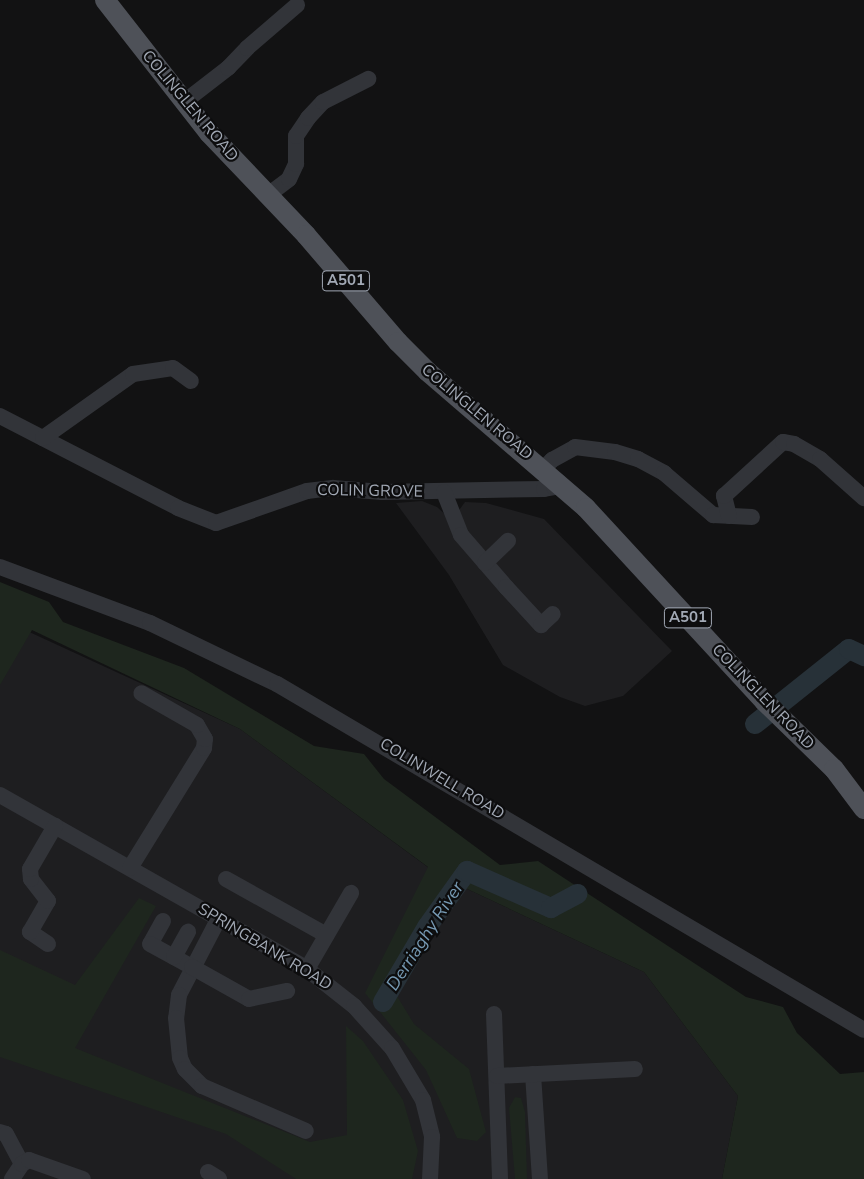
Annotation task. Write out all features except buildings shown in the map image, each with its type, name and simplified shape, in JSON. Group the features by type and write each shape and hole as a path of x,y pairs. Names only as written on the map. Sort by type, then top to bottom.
{"main road":[{"name":"COLINGLEN ROAD","path":"105,0 209,133 268,195 398,342 454,395 558,482 613,536 764,701 834,769 864,809"}],"street":[{"path":"184,102 228,68 247,48 298,5"},
{"path":"268,195 289,179 296,164 296,136 308,118 323,102 368,79"},
{"path":"43,438 133,374 173,368 191,381"},
{"name":"COLIN GROVE","path":"0,416 178,508 216,523 307,490 333,488 444,492 544,490 554,487 558,482"},
{"path":"729,516 724,496 783,442 794,444 820,459 864,498"},
{"path":"543,469 558,456 575,447 614,452 638,459 664,473 713,516 752,517"},
{"path":"444,492 461,534 485,563 541,625 553,614"},
{"path":"485,563 508,541"},
{"name":"COLINWELL ROAD","path":"0,567 150,623 277,684 864,1030"},
{"path":"130,868 204,748 205,739 197,725 141,693"},
{"name":"SPRINGBANK ROAD","path":"0,795 307,969 368,1019 414,1082 431,1129 434,1155 430,1179"},
{"path":"48,944 30,932 48,901 31,879 30,869 55,826"},
{"path":"226,879 326,935"},
{"path":"307,969 351,893"},
{"path":"219,918 179,995 176,1018 180,1058 185,1069 202,1086 306,1131"},
{"path":"163,921 150,944 174,958 249,999 287,991"},
{"path":"174,958 188,932"},
{"path":"494,1014 500,1179"},
{"path":"497,1076 635,1069"},
{"path":"533,1074 540,1179"},
{"path":"0,1132 6,1134 22,1164"},
{"path":"12,1179 22,1164 29,1160 83,1179"}],"shaded area":[{"path":"422,501 437,507 448,517 457,513 465,502 486,503 544,519 672,651 623,696 585,706 560,697 503,665 449,575 396,503"},
{"path":"0,582 49,602 63,622 184,668 314,746 364,754 384,779 500,865 538,861 746,997 783,1007 797,1033 840,1074 864,1072 864,1179 722,1179 738,1096 644,972 463,887 397,996 414,1024 469,1069 486,1132 477,1141 457,1138 426,1070 365,993 428,867 240,729 32,630 0,685"},
{"path":"25,630 240,729 429,868 463,887 644,972 738,1096 722,1179 0,1179 0,672"},
{"path":"139,898 156,906 75,1048 310,1142 347,1135 346,1026 363,1041 403,1100 418,1151 412,1179 296,1179 226,1134 0,1057 0,950 75,985"},
{"path":"515,1097 521,1098 525,1112 527,1179 515,1179 509,1108"}],"waterway":[{"name":"Derriaghy River","path":"755,724 849,649 864,656"},
{"name":"Derriaghy River","path":"383,1002 427,927 467,871 551,908 577,894"}]}
